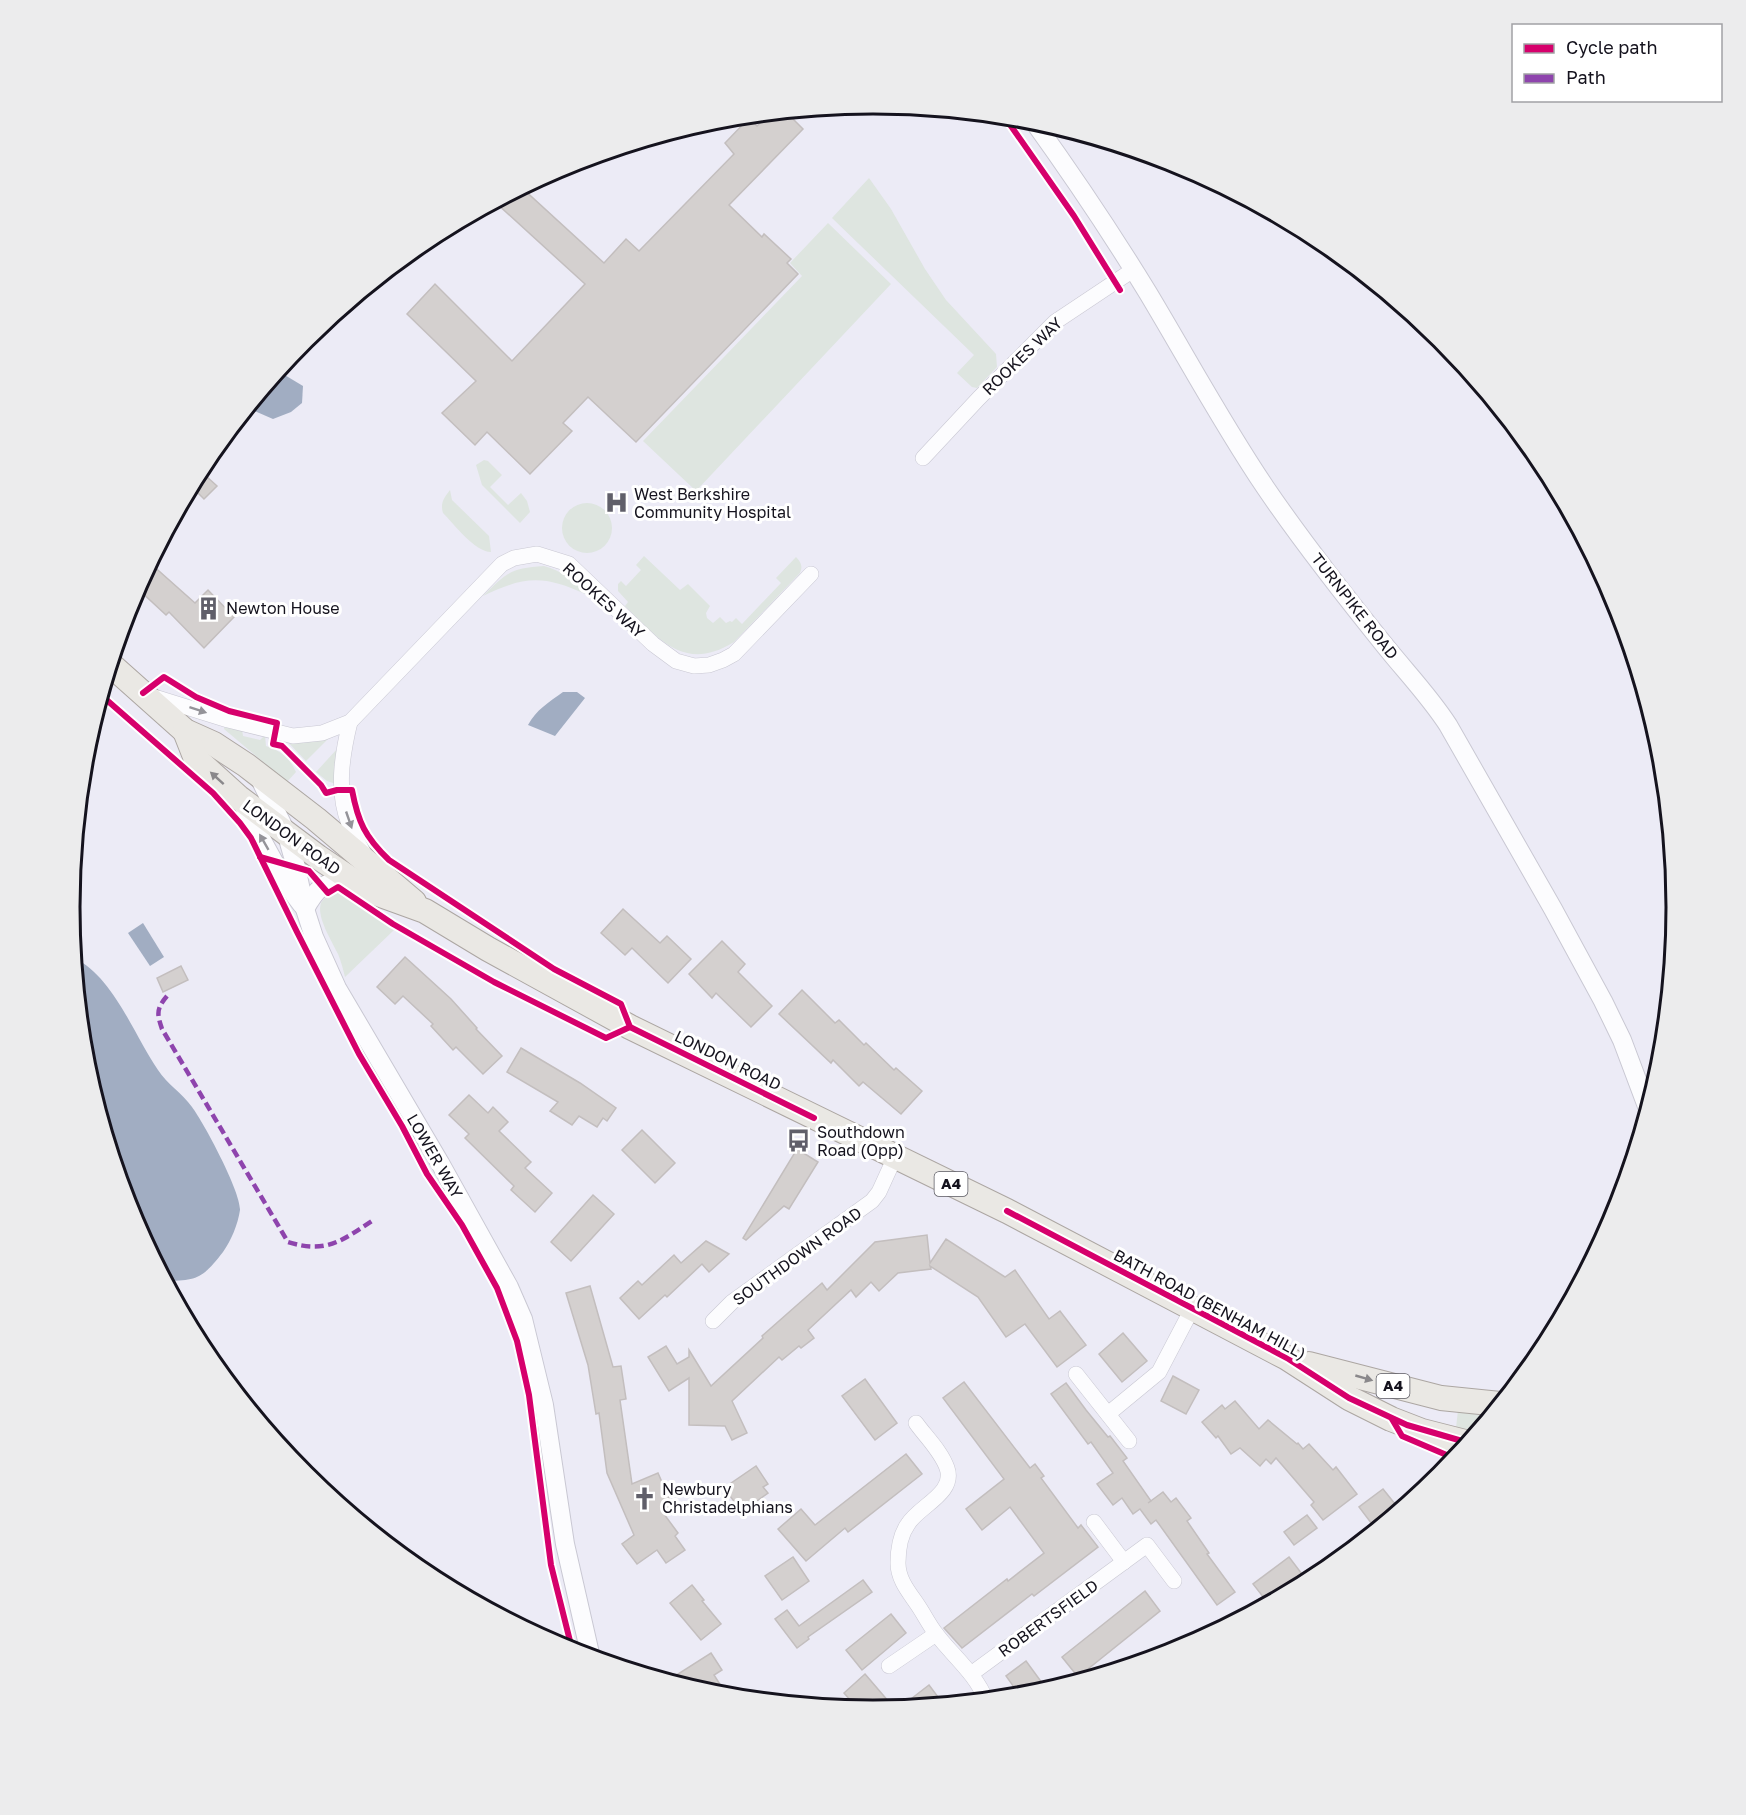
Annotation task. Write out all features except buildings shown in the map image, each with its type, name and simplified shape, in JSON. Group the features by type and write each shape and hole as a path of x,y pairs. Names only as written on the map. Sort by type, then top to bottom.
{"main road":[{"name":"LONDON ROAD","path":"117,670 185,731 214,744 246,765 316,819 425,911 488,949 630,1027 895,1157"},
{"name":"LONDON ROAD","path":"185,731 196,759 238,797 367,890 425,911"},
{"name":"BATH ROAD (BENHAM HILL)","path":"895,1157 1007,1211 1287,1358 1349,1398 1391,1419 1422,1431 1452,1450"},
{"name":"BATH ROAD (BENHAM HILL)","path":"1287,1358 1441,1398 1493,1403"}],"street":[{"name":"TURNPIKE ROAD","path":"1041,132 1133,270 1226,428 1266,489 1349,601 1433,702 1464,750 1603,1001 1622,1040 1643,1096"},
{"name":"ROOKES WAY","path":"923,458 1055,322 1133,270"},
{"name":"ROOKES WAY","path":"142,693 228,720 293,736 322,733 350,722 502,564 514,558 537,554 568,564 653,644 676,661 694,666 709,665 734,654 811,574"},
{"path":"350,722 343,753 342,790 349,824 368,862"},
{"name":"LOWER WAY","path":"258,776 286,831 314,937 337,988 440,1163 509,1287 523,1319 544,1405 565,1544 589,1648"},
{"name":"LOWER WAY","path":"238,797 284,881 305,909"},
{"path":"305,909 312,896 322,886 333,880 349,879"},
{"name":"SOUTHDOWN ROAD","path":"713,1321 732,1302 872,1201 879,1192 895,1157"},
{"path":"1108,1414 1159,1372 1192,1309"},
{"path":"1076,1374 1129,1441"},
{"path":"916,1423 942,1457 948,1470 948,1484 908,1523 900,1540 899,1573 904,1586 936,1634 971,1674 982,1693"},
{"path":"1095,1522 1124,1562"},
{"name":"ROBERTSFIELD","path":"971,1674 1147,1545 1174,1581"},
{"path":"889,1666 936,1634"}],"shaded area":[{"path":"869,178 891,209 925,269 946,300 996,354 997,367 977,388 972,387 957,373 974,355 832,218"},
{"path":"828,223 891,284 696,491 643,441 802,276 790,263"},
{"path":"484,460 502,475 490,487 508,505 521,493 527,501 530,512 520,523 482,485 476,465"},
{"path":"450,490 452,500 489,536 491,552 472,543 443,513 443,501"},
{"path":"582,503 592,503 605,510 612,523 612,533 605,546 592,553 582,553 573,549 566,542 562,533 562,523 566,514 573,507"},
{"path":"644,556 680,590 688,584 710,606 706,613 707,618 713,623 720,617 726,623 736,618 742,624 781,583 776,578 796,557 801,568 800,573 734,642 716,651 701,654 687,653 673,648 649,630 625,606 628,602 618,591 618,584 621,581 626,586 641,570 636,565"},
{"path":"544,566 567,576 586,593 558,583 534,580 497,589 483,596 516,570"},
{"path":"225,725 242,729 243,736 260,740 265,735 266,746 284,755 296,772 287,782 224,729"},
{"path":"328,739 306,761 286,740"},
{"path":"337,749 336,784 327,781 316,772"},
{"path":"336,892 346,896 394,930 345,977 339,957 325,929 320,909 322,901"},
{"path":"1458,1410 1482,1416 1470,1431 1456,1428"}],"water":[{"path":"285,375 303,386 302,403 291,412 273,419 254,411"},
{"path":"563,692 577,692 585,698 555,736 528,725 539,711"},
{"path":"143,923 164,957 150,966 128,933"},
{"path":"81,963 100,978 111,992 158,1070 192,1107 213,1142 239,1201 238,1221 223,1252 204,1273 185,1280 173,1281 161,1258 122,1163 95,1062 86,1011"}],"marked path":[{"path":"167,996 158,1012 162,1029 288,1242 313,1247 333,1244 372,1221"}],"cycle path":[{"path":"1011,126 1074,216 1120,290"},
{"path":"143,693 164,677 196,697 229,711 277,723 273,744 282,746 321,785 326,793 352,790 357,811 368,836 389,860 554,969 621,1004 630,1027"},
{"path":"107,701 213,793 251,838 359,1054 402,1126 427,1174 462,1225 497,1288 517,1341 529,1395 551,1565 570,1641"},
{"path":"260,857 309,871 328,893 338,887 393,924 494,982 606,1038 630,1027"},
{"path":"630,1027 814,1118"},
{"path":"1007,1211 1287,1358 1349,1398 1407,1425 1461,1441"},
{"path":"1392,1419 1402,1436 1447,1455"}],"place":[{"name":"West Berkshire Community Hospital","path":"616,503"},
{"name":"Newton House","path":"208,608"},
{"name":"Southdown Road (Opp)","path":"799,1141"},
{"name":"Newbury Christadelphians","path":"644,1498"}]}
